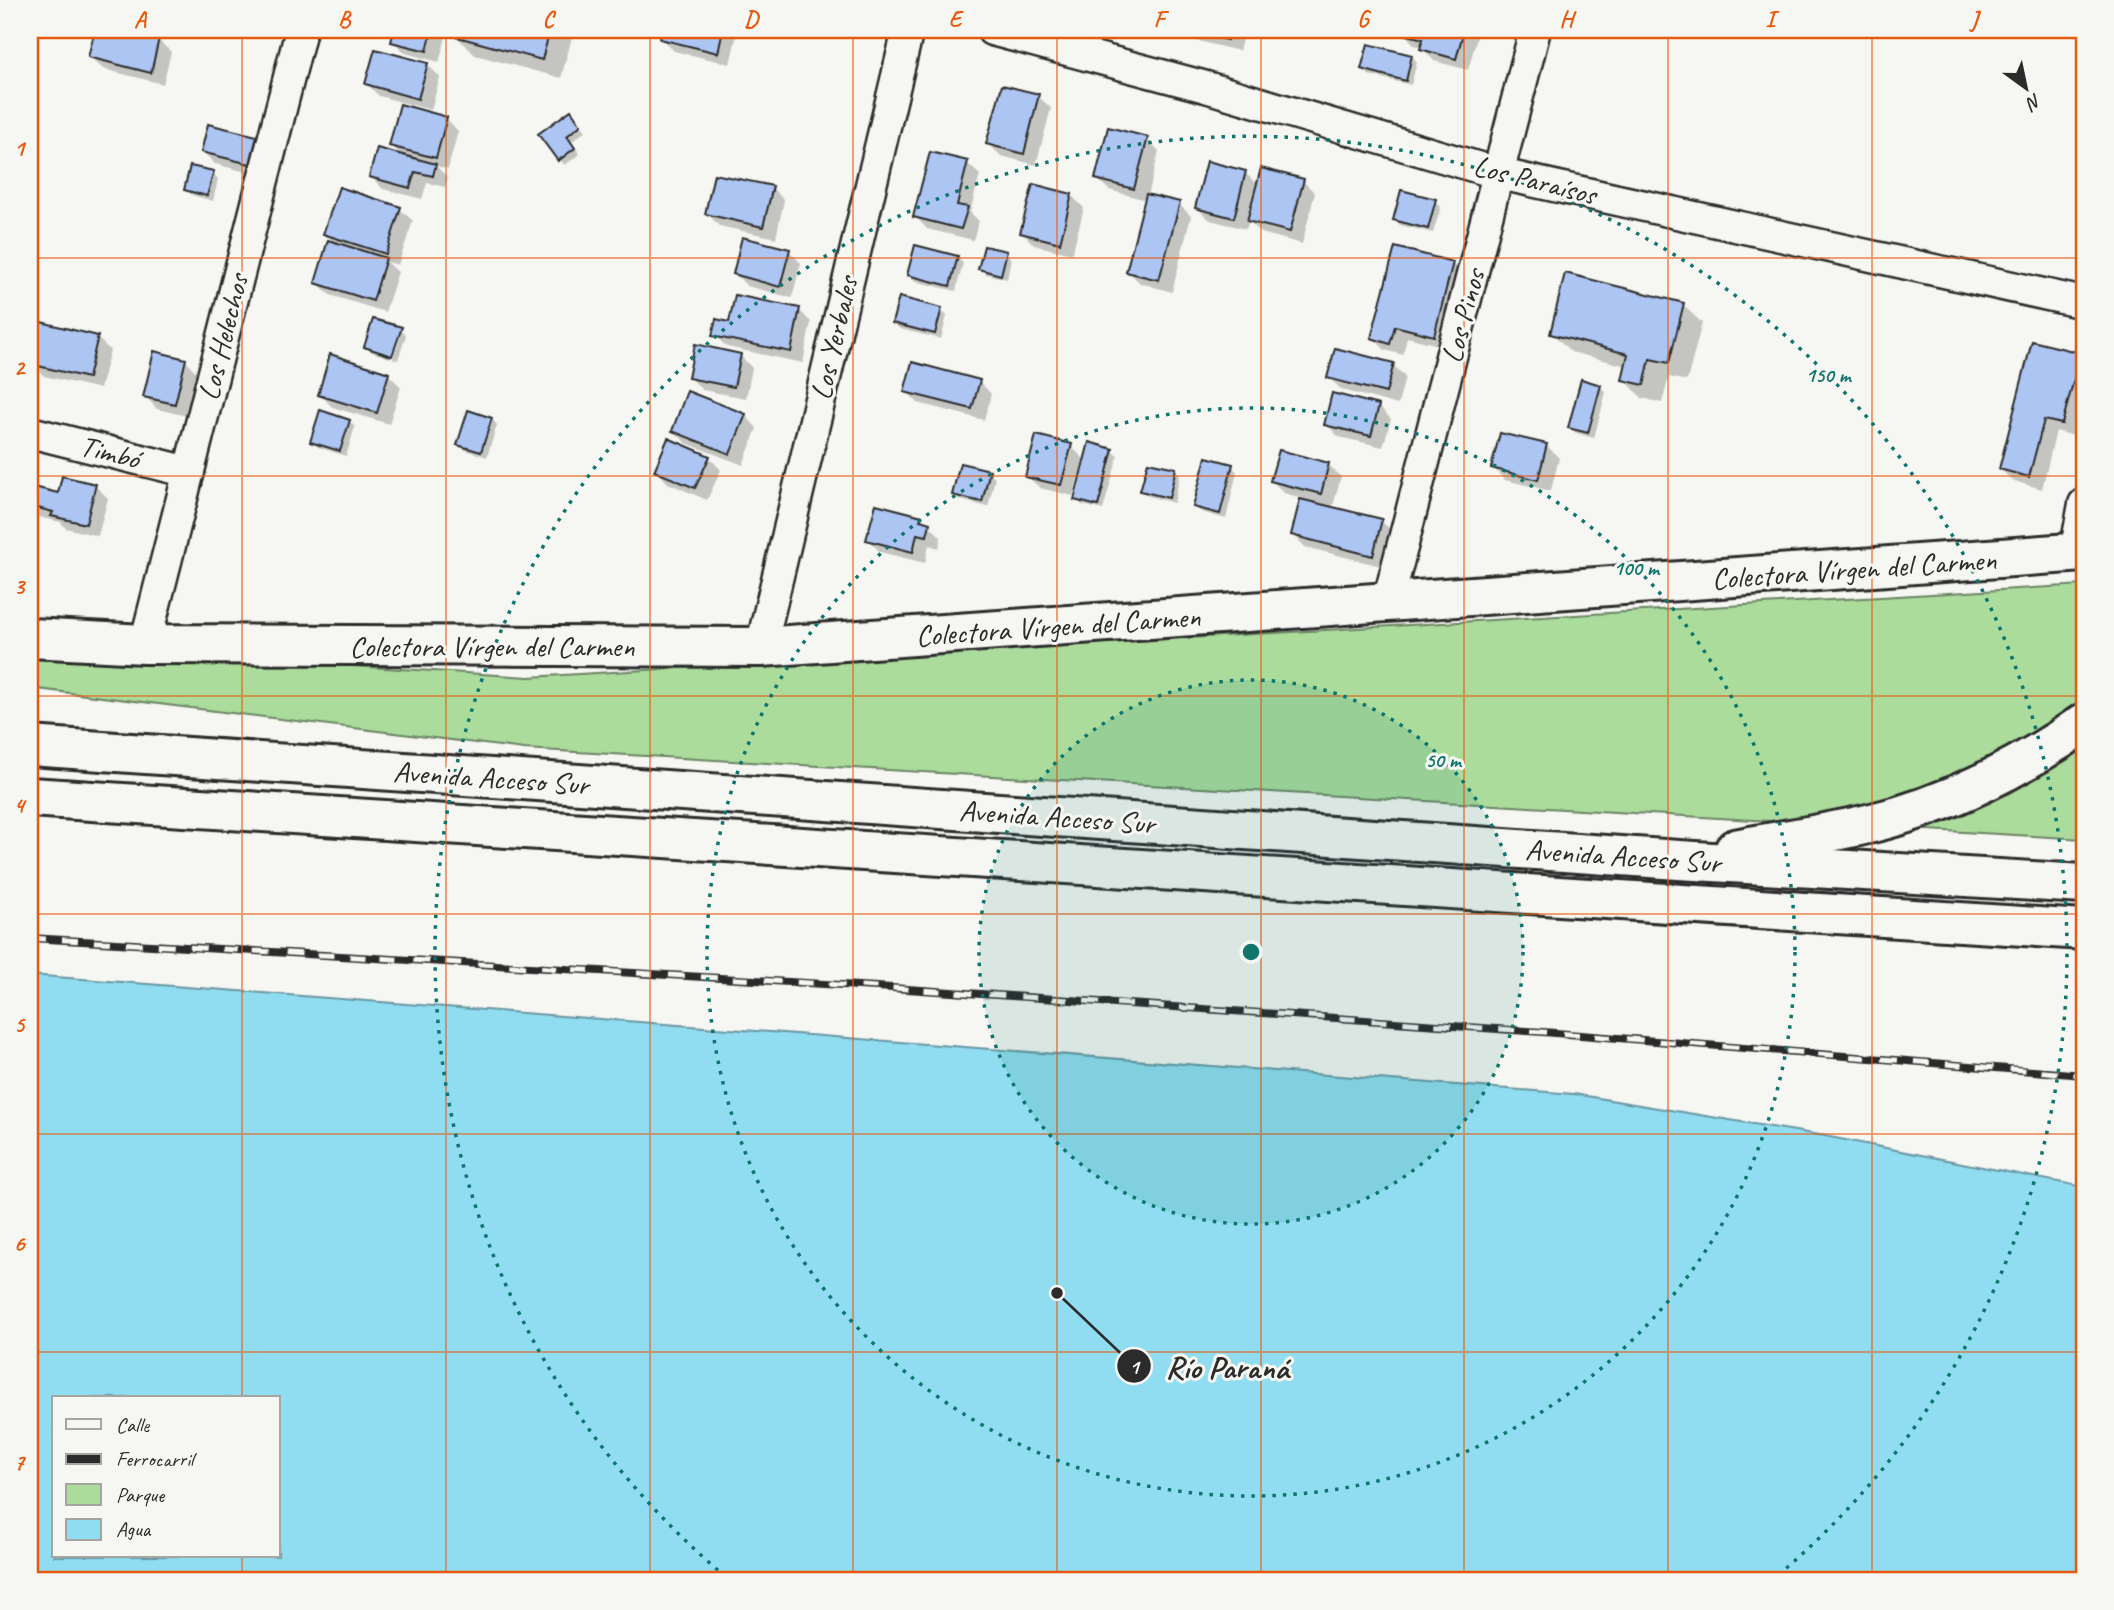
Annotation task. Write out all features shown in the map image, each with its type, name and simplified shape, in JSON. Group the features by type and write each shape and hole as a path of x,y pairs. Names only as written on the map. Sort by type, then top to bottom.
{"main road":[{"name":"Colectora Vírgen del Carmen","path":"30,638 145,644 761,647 2080,553"},
{"path":"1679,860 1874,823 1967,790 2053,745 2084,723"},
{"name":"Avenida Acceso Sur","path":"30,746 1679,860 2084,884"},
{"name":"Avenida Acceso Sur","path":"30,797 2084,930"}],"street":[{"name":"Los Helechos","path":"145,644 301,30"},
{"name":"Los Yerbales","path":"761,647 908,30"},
{"name":"Los Paraísos","path":"992,30 1206,88 1500,174 2084,303"},
{"name":"Los Pinos","path":"1388,602 1535,30"},
{"name":"Timbó","path":"30,432 189,472"},
{"path":"2080,553 2084,504"}],"green space":[{"path":"2084,585 2084,839 524,749 30,688 30,646 529,677"}],"water":[{"path":"30,975 1574,1094 1825,1136 2084,1187 2084,1580 30,1580"}],"building":[{"path":"95,30 125,30 159,38 151,73 88,57"},
{"path":"394,30 432,30 427,51 391,42"},
{"path":"456,30 550,30 542,60 454,36"},
{"path":"662,30 723,30 718,53 660,39"},
{"path":"1186,30 1230,30 1227,40"},
{"path":"1400,30 1464,30 1456,59 1420,49 1423,39 1400,33"},
{"path":"1368,44 1412,55 1406,81 1361,69"},
{"path":"375,49 428,63 418,99 365,84"},
{"path":"1002,85 1039,94 1024,154 986,144"},
{"path":"400,104 447,117 436,158 389,146"},
{"path":"571,110 581,125 567,136 575,148 558,161 538,134"},
{"path":"208,124 269,139 262,167 201,152"},
{"path":"1108,127 1148,137 1134,189 1095,179"},
{"path":"377,148 436,164 433,176 415,172 410,188 369,177"},
{"path":"930,152 968,161 957,205 968,207 961,229 913,217"},
{"path":"1207,161 1246,171 1234,218 1195,208"},
{"path":"190,166 214,171 207,196 184,190"},
{"path":"1261,168 1304,179 1290,232 1247,221"},
{"path":"714,174 773,186 763,227 705,214"},
{"path":"1033,184 1072,194 1060,243 1020,233"},
{"path":"339,187 401,207 386,254 323,234"},
{"path":"1401,190 1436,199 1428,229 1393,220"},
{"path":"1146,194 1180,202 1159,280 1126,272"},
{"path":"742,237 790,249 780,287 733,274"},
{"path":"328,240 386,258 373,301 315,283"},
{"path":"915,245 958,256 950,286 907,275"},
{"path":"984,246 1007,251 1001,275 978,269"},
{"path":"1395,247 1453,262 1434,336 1395,326 1390,344 1371,338"},
{"path":"1565,273 1684,303 1669,363 1650,359 1644,385 1622,380 1628,354 1550,334"},
{"path":"735,295 800,308 791,352 712,336 716,319 729,322"},
{"path":"899,297 942,308 935,334 892,323"},
{"path":"373,319 402,327 392,356 364,347"},
{"path":"41,322 98,336 88,378 30,364"},
{"path":"2032,341 2081,353 2062,424 2044,420 2029,477 1999,469"},
{"path":"695,344 741,354 734,387 688,378"},
{"path":"1335,348 1394,363 1386,393 1327,378"},
{"path":"154,351 186,359 175,404 143,397"},
{"path":"330,354 389,373 377,413 318,395"},
{"path":"912,362 980,380 972,409 904,392"},
{"path":"1581,379 1601,385 1588,433 1568,428"},
{"path":"687,391 746,414 730,454 672,431"},
{"path":"1332,393 1379,405 1371,436 1324,425"},
{"path":"320,410 350,420 340,451 310,442"},
{"path":"468,410 492,418 481,452 457,445"},
{"path":"1500,433 1547,444 1538,480 1491,468"},
{"path":"1036,435 1072,444 1061,485 1025,477"},
{"path":"668,438 710,456 695,488 654,471"},
{"path":"1089,442 1113,449 1098,506 1074,500"},
{"path":"1279,450 1329,463 1321,494 1270,481"},
{"path":"1206,457 1233,464 1220,514 1193,507"},
{"path":"1148,462 1176,468 1169,498 1140,491"},
{"path":"960,463 990,470 982,502 952,495"},
{"path":"62,476 96,484 86,524 51,516 53,512 30,506 30,486 58,493"},
{"path":"1300,499 1382,519 1373,556 1291,535"},
{"path":"876,504 922,516 920,520 930,523 927,536 917,534 913,552 866,540"}],"railway":[{"path":"30,938 877,987 1543,1032 2084,1075"}],"place":[{"name":"Río Paraná","path":"1057,1293"}]}
